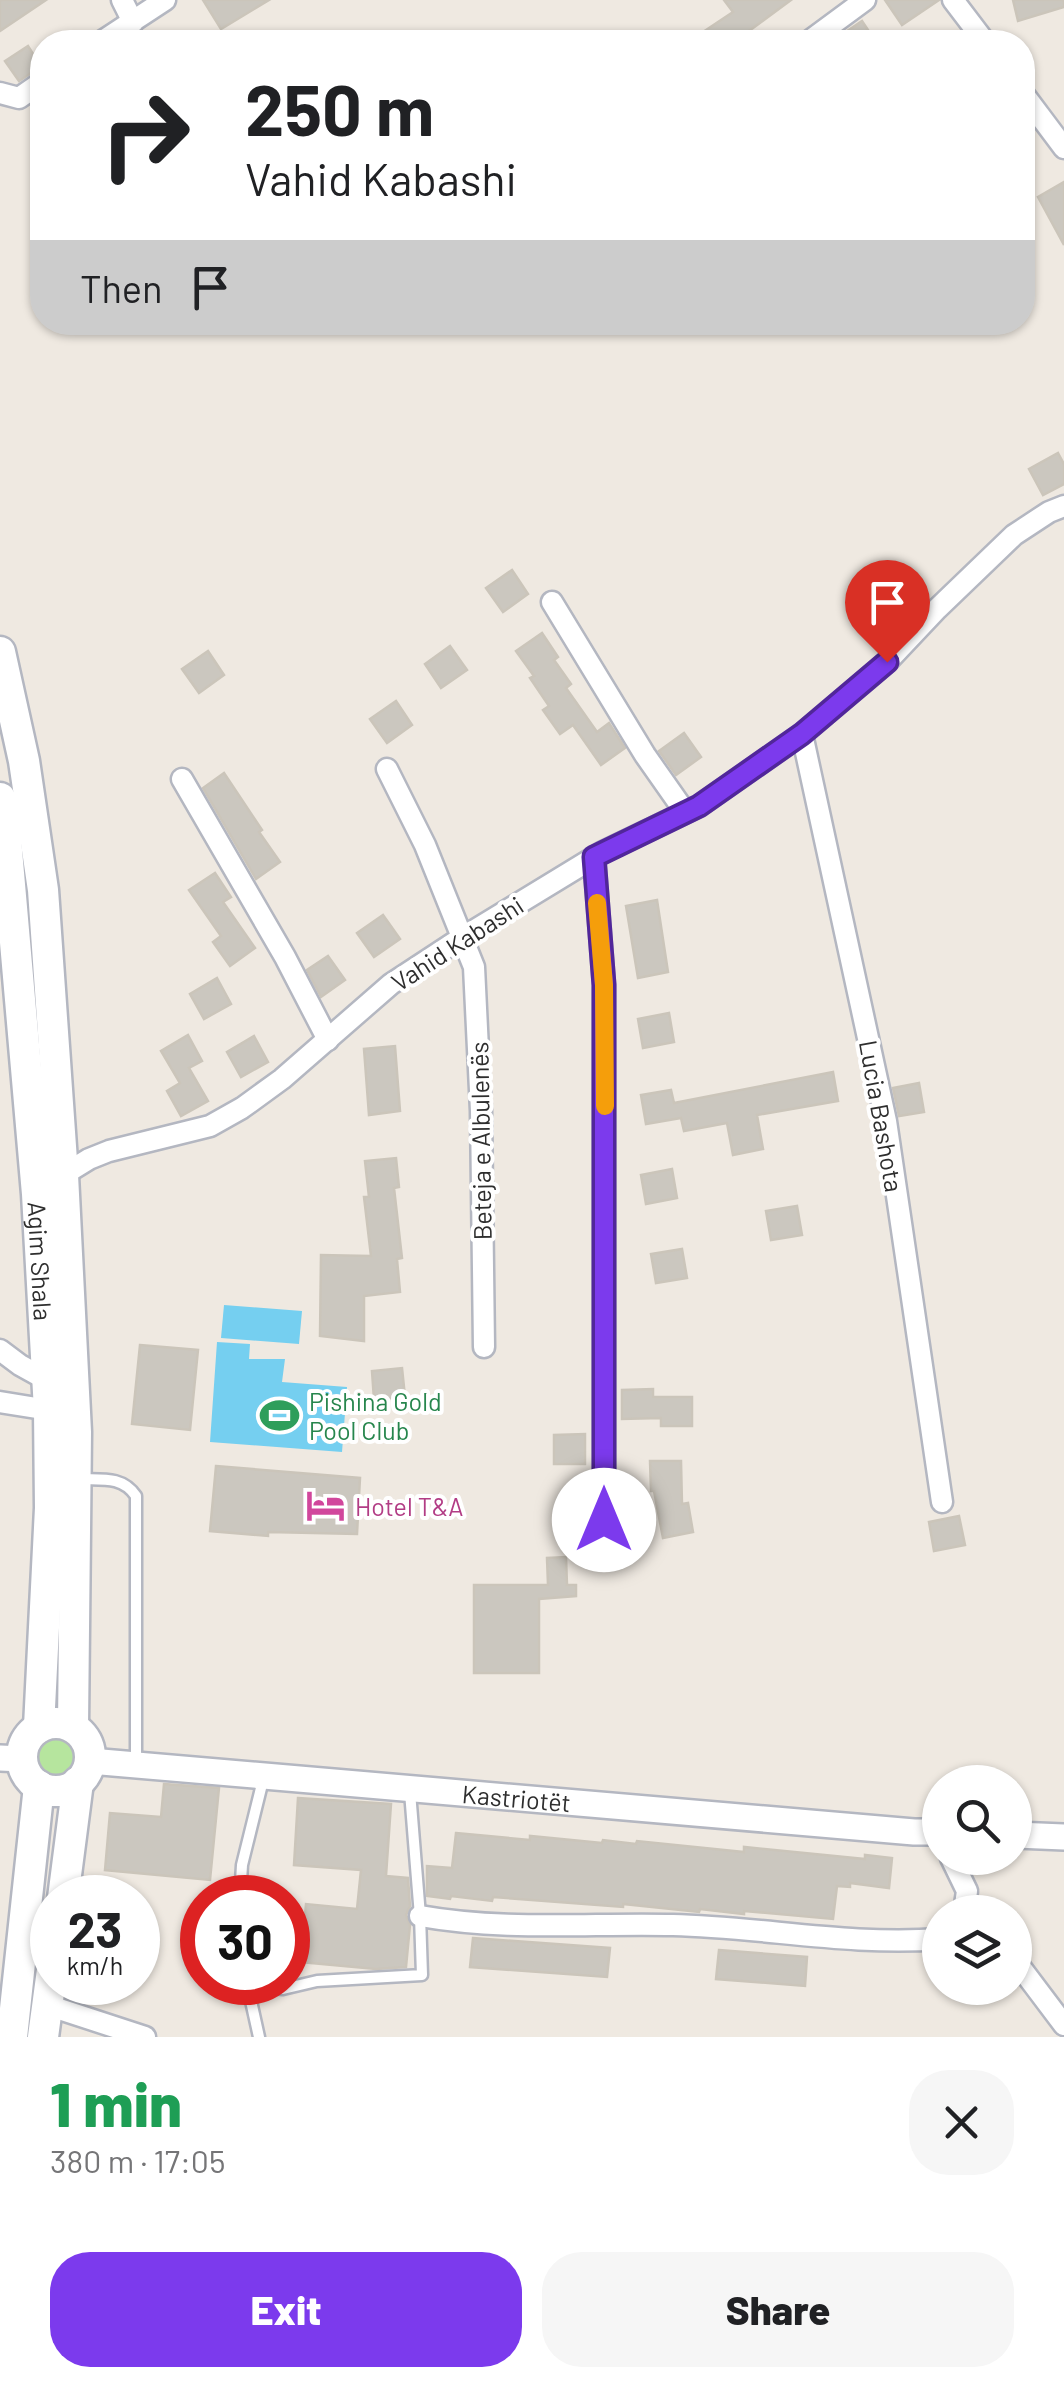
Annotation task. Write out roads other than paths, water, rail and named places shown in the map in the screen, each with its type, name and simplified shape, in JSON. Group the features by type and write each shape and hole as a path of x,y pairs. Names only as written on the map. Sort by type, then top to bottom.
{"main road":[{"name":"Agim Shala","path":"0,652 24,761 43,890 63,1175 76,1432 73,1727"},
{"name":"Agim Shala","path":"0,798 29,1098 48,1395 50,1508 39,1727 11,1759 39,1786"},
{"path":"39,1727 59,1722 73,1727 86,1739 67,1875"},
{"path":"12,2037 39,1786 60,1790 84,1771"},
{"path":"43,2037 48,2005"}],"street":[{"path":"122,0 133,22"},
{"path":"121,30 165,0"},
{"path":"824,30 865,0"},
{"path":"953,0 976,30"},
{"path":"0,93 19,98 30,90"},
{"path":"1035,109 1064,148"},
{"name":"Vahid Kabashi","path":"63,1175 109,1151 210,1126 242,1108 391,984 594,857 699,806 802,734 887,662 1014,535 1064,506"},
{"path":"552,602 645,755 685,812"},
{"name":"Lucia Bashota","path":"802,734 886,1122 942,1502"},
{"name":"Beteja e Albulenës","path":"387,769 425,845 474,967 484,1347"},
{"path":"182,779 328,1040"},
{"path":"594,857 604,985 604,1520"},
{"path":"0,1350 48,1395"},
{"path":"0,1402 48,1395"},
{"name":"Kastriotët","path":"84,1771 136,1765 922,1832"},
{"path":"1032,1836 1064,1838"},
{"path":"420,1916 447,1921 576,1926 674,1925 883,1942 922,1940"},
{"path":"1032,1983 1064,2025"},
{"path":"48,2005 145,2037"}],"lane":[{"path":"76,1479 116,1480 128,1484 136,1496 136,1765"},
{"path":"241,1875 264,1776"},
{"path":"310,1983 422,1975 410,1788"},
{"path":"252,2005 259,2037"}],"water":[{"path":"224,1305 302,1311 299,1344 221,1338"},
{"name":"Pishina Gold Pool Club","path":"217,1342 250,1344 249,1359 285,1359 282,1382 347,1387 342,1452 210,1442"}],"place":[{"name":"Pishina Gold Pool Club","path":"279,1415"},
{"name":"Hotel T&A","path":"325,1506"}]}
